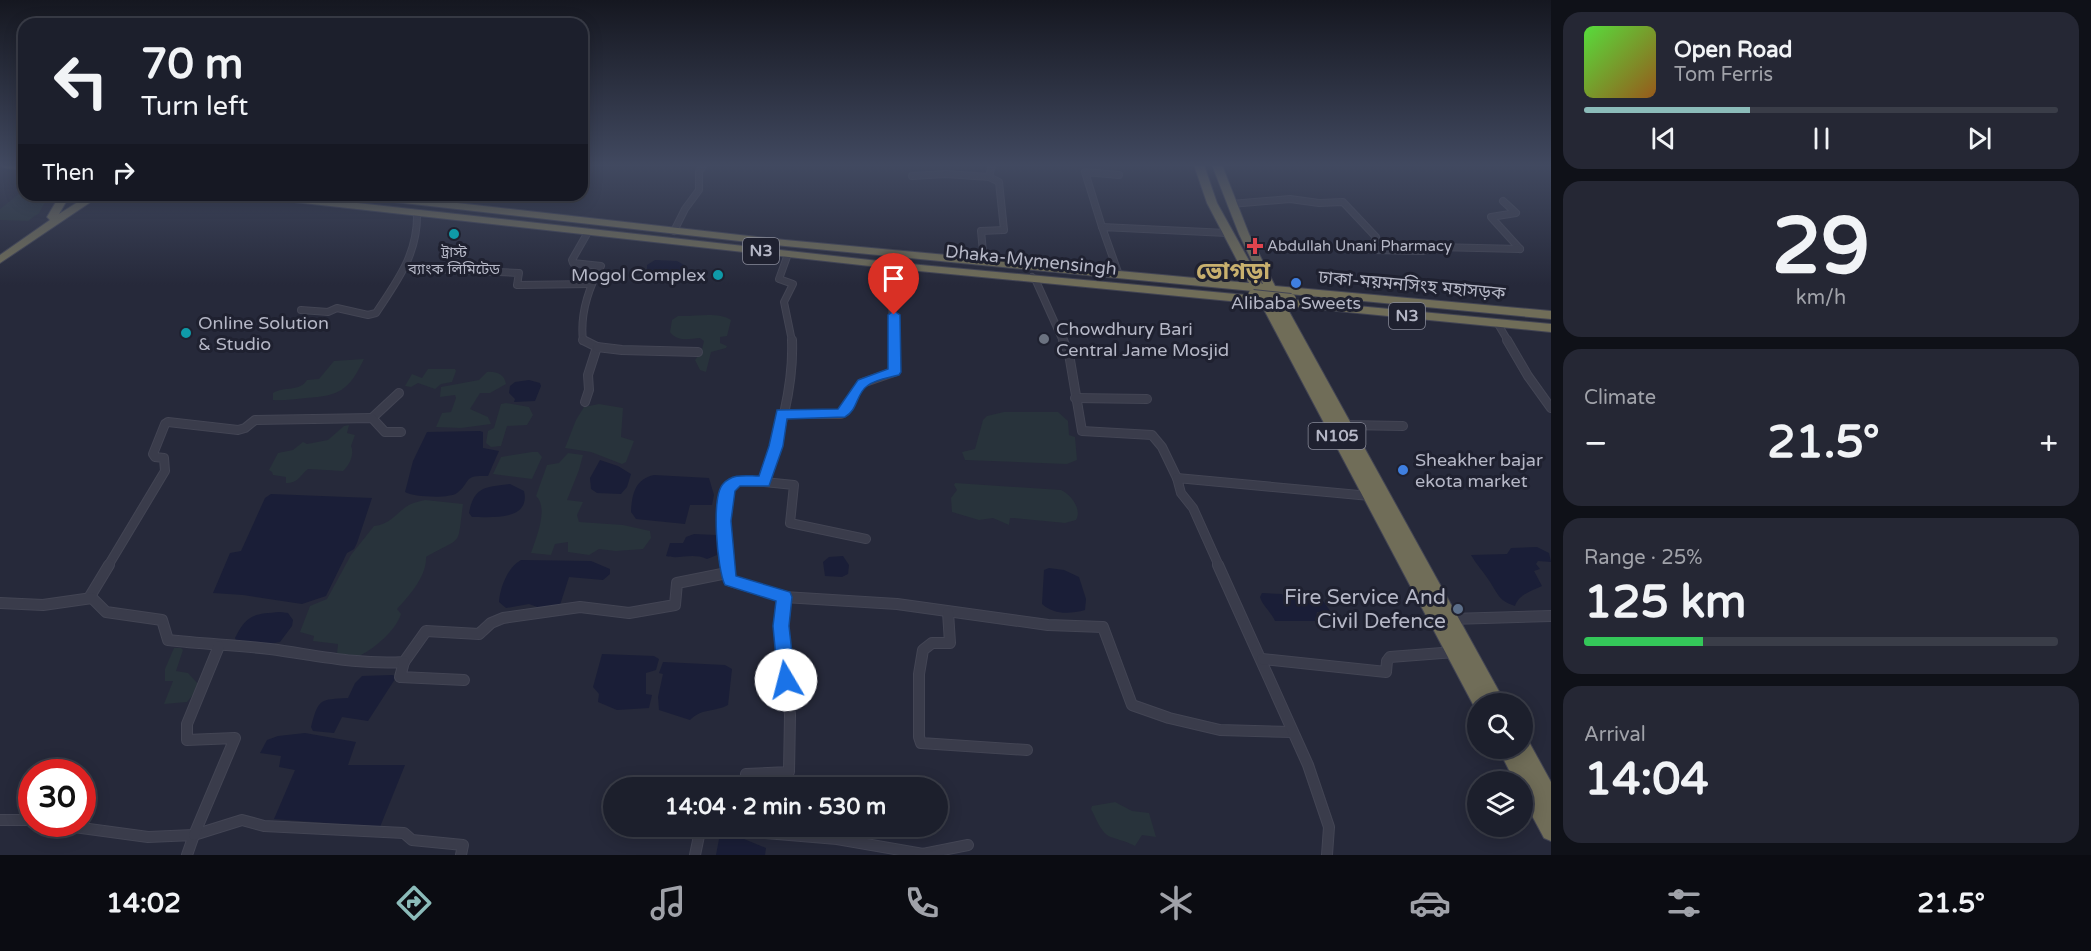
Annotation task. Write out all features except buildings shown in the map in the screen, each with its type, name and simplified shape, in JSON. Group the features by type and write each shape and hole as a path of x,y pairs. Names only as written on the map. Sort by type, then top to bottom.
{"highway":[{"path":"52,217 59,205"},
{"path":"0,254 68,205"},
{"path":"0,260 81,205"},
{"name":"Dhaka-Mymensingh","path":"346,205 888,265 1269,296"},
{"path":"371,205 897,262 1269,296 1346,425 1491,693"},
{"name":"Dhaka-Mymensingh","path":"446,205 674,231 1119,275 1269,296 1498,324 1551,328"},
{"name":"N105","path":"1213,205 1227,233 1269,296"},
{"name":"N105","path":"1231,205 1269,296 1370,496 1476,693"},
{"path":"379,206 400,211"},
{"name":"ঢাকা-ময়মনসিংহ মহাসড়ক","path":"1269,296 1551,315"},
{"path":"1513,759 1551,831"},
{"path":"1528,759 1551,801"}],"street":[{"path":"674,231 687,205"},
{"path":"984,262 981,231 1004,230 1001,205"},
{"path":"1095,205 1119,275"},
{"path":"1346,205 1376,237 1371,250 1423,251 1436,247 1520,249 1502,226 1491,217 1516,213 1507,205"},
{"path":"301,310 328,312 337,308 373,315 413,256 417,214"},
{"path":"1102,227 1227,233"},
{"path":"588,232 572,260 573,263 601,267 591,284 580,324 583,341 597,347 623,352 667,349 698,352"},
{"path":"764,482 776,446 794,360 792,337 784,302 793,284 779,279 788,254"},
{"path":"781,414 841,414 847,410 857,388 862,383 894,372 892,284 888,265"},
{"path":"405,268 519,273 518,285 591,284"},
{"path":"1032,278 1070,354 1075,398 1082,431 1152,435 1162,447 1177,478 1181,494 1193,508 1308,765 1329,827 1327,855"},
{"path":"1498,324 1528,376 1551,408"},
{"path":"585,402 589,390 588,375 597,347"},
{"path":"89,598 165,471 164,458 155,457 153,454 166,423 170,421 237,430 246,428 255,420 372,418 399,393"},
{"path":"1075,398 1147,399"},
{"path":"372,418 385,432 401,432"},
{"path":"1346,425 1403,426"},
{"path":"1177,478 1370,496"},
{"path":"866,538 790,523 794,485 737,481 728,488 723,521 727,573 730,581 784,597 897,604 1048,625 1103,627 1132,705 1169,718 1220,730 1292,732"},
{"path":"464,680 400,677 405,662 426,631 480,634 491,623 502,618 580,607 629,613 658,609 675,605 677,583 727,573"},
{"path":"746,777 746,774 789,772 790,715 781,626 784,597"},
{"path":"0,603 43,605 92,598 106,612 149,616 162,620 168,640 268,649 353,663 405,662"},
{"path":"948,612 950,643 932,643 923,650 919,674 919,737 921,743 1027,750"},
{"path":"1450,619 1551,616"},
{"path":"187,855 235,738 187,740 187,724 219,646"},
{"path":"1262,659 1386,672 1387,661 1390,657 1455,652"},
{"path":"0,820 18,820"},
{"path":"96,830 148,837 194,835 242,820 264,826 404,833 412,840 463,845 461,855"},
{"path":"695,855 699,837"},
{"path":"820,837 923,854 968,845"}],"shaded area":[{"path":"5,205 44,205 39,213 28,221 0,220 0,209"},
{"path":"712,315 731,320 727,336 720,337 720,343 727,346 711,352 706,372 700,370 695,360 701,353 704,341 700,338 680,339 670,332 672,320 678,316"},
{"path":"364,359 348,384 335,393 318,397 273,400 273,393 277,391 296,388 307,380 319,379 334,361"},
{"path":"428,369 455,369 456,371 452,382 441,384 435,389 418,383 411,387 405,386 412,374 422,378"},
{"path":"487,372 499,374 504,378 506,384 490,393 480,393 470,409 488,417 491,424 461,428 436,427 442,413 451,412 456,398 455,395 440,397 441,387 479,380"},
{"path":"501,404 529,407 533,415 527,425 507,426 501,446 491,447 486,443 488,431 494,428"},
{"path":"599,404 623,408 621,437 634,441 626,462 622,464 591,452 565,448 584,407"},
{"path":"1004,412 1058,412 1068,421 1069,435 1075,437 1077,460 1067,464 965,460 962,452 975,449 983,420 987,416"},
{"path":"349,425 347,433 355,435 351,446 351,460 343,471 308,469 297,480 286,483 286,477 273,475 269,470 278,453 293,450 303,442 307,444 328,440 344,426"},
{"path":"538,452 542,457 532,479 493,474 501,457"},
{"path":"568,453 583,455 567,500 583,502 577,515 579,522 623,525 650,531 651,538 643,549 616,551 599,549 589,555 568,552 568,542 555,544 551,555 531,553 541,515 540,501 536,496 547,465 559,463"},
{"path":"955,483 1061,490 1075,503 1078,516 1076,520 1065,523 1010,518 1009,525 993,518 979,520 952,512 951,498 957,490"},
{"path":"425,500 463,504 459,535 453,542 426,557 424,571 412,592 397,609 401,614 390,632 367,652 352,657 337,654 338,644 313,641 314,636 300,632 310,606 327,599 351,555 374,526 385,523 411,504"},
{"path":"174,648 183,650 176,671 188,673 198,684 187,702 164,704 173,681 165,681 165,669"},
{"path":"1115,802 1132,811 1149,813 1156,837 1142,835 1135,846 1104,833 1091,809 1092,806"}],"water":[{"path":"655,260 677,261 686,266 681,274 654,277 647,271 647,265"},
{"path":"529,380 540,383 541,386 535,401 514,402 515,399 509,393 510,386 515,382"},
{"path":"427,432 483,432 483,448 499,451 488,476 471,478 462,489 453,495 423,496 405,492 413,461"},
{"path":"600,460 618,466 631,474 627,487 621,494 597,493 591,489 590,478"},
{"path":"654,475 709,478 714,495 712,505 690,505 685,524 636,519 631,512 636,488 643,480"},
{"path":"510,484 524,491 525,501 522,508 499,517 472,517 469,513 471,504 478,493 488,487"},
{"path":"271,494 372,498 357,543 354,549 347,553 326,596 302,604 213,593 230,553 241,551 265,498"},
{"path":"694,534 716,535 717,555 707,559 696,556 666,556 670,543 683,543 686,537"},
{"path":"1537,547 1549,553 1551,562 1538,561 1536,564 1540,569 1534,571 1542,586 1523,596 1515,606 1498,596 1471,555 1507,554 1511,548"},
{"path":"843,556 849,565 848,574 842,577 825,576 823,562 829,557"},
{"path":"521,560 591,561 610,569 610,574 603,580 569,577 560,605 540,608 529,604 506,608 499,602 501,590 512,567"},
{"path":"1049,568 1064,570 1079,577 1086,599 1085,610 1062,613 1042,604 1044,570"},
{"path":"1262,593 1282,594 1284,597 1289,597 1290,594 1318,594 1331,612 1317,612 1315,621 1275,621 1261,600"},
{"path":"280,612 288,613 293,620 292,626 280,642 265,645 237,642 235,638 243,624 252,617"},
{"path":"602,654 654,656 659,659 656,670 646,673 646,694 652,695 649,708 617,710 598,702 599,694 593,687"},
{"path":"663,662 725,665 732,669 728,705 704,712 690,720 659,710 658,697 663,674 659,673"},
{"path":"362,676 397,676 368,721 342,717 334,733 313,731 311,727 316,710 322,702 348,698 355,683"},
{"path":"305,733 356,742 348,765 405,765 380,827 274,819 295,770 279,767 281,756 260,753 267,740 278,736"},
{"path":"739,837 766,848 765,855 716,855 719,839"}],"place":[{"name":"ট্রাস্ট ব্যাংক লিমিটেড","path":"454,234"},
{"name":"Abdullah Unani Pharmacy","path":"1255,246"},
{"name":"Mogol Complex","path":"718,275"},
{"name":"Alibaba Sweets","path":"1296,283"},
{"name":"Online Solution & Studio","path":"186,333"},
{"name":"Chowdhury Bari Central Jame Mosjid","path":"1044,339"},
{"name":"Sheakher bajar ekota market","path":"1403,470"},
{"name":"Fire Service And Civil Defence","path":"1458,609"}],"district":[{"name":"ভোগড়া","path":"1233,271"}],"route":[{"path":"786,680 781,626 784,597 730,581 727,573 723,521 728,488 737,481 764,482 776,446 781,414 841,414 847,410 857,388 862,383 868,379 894,372 892,350 894,315"}]}
